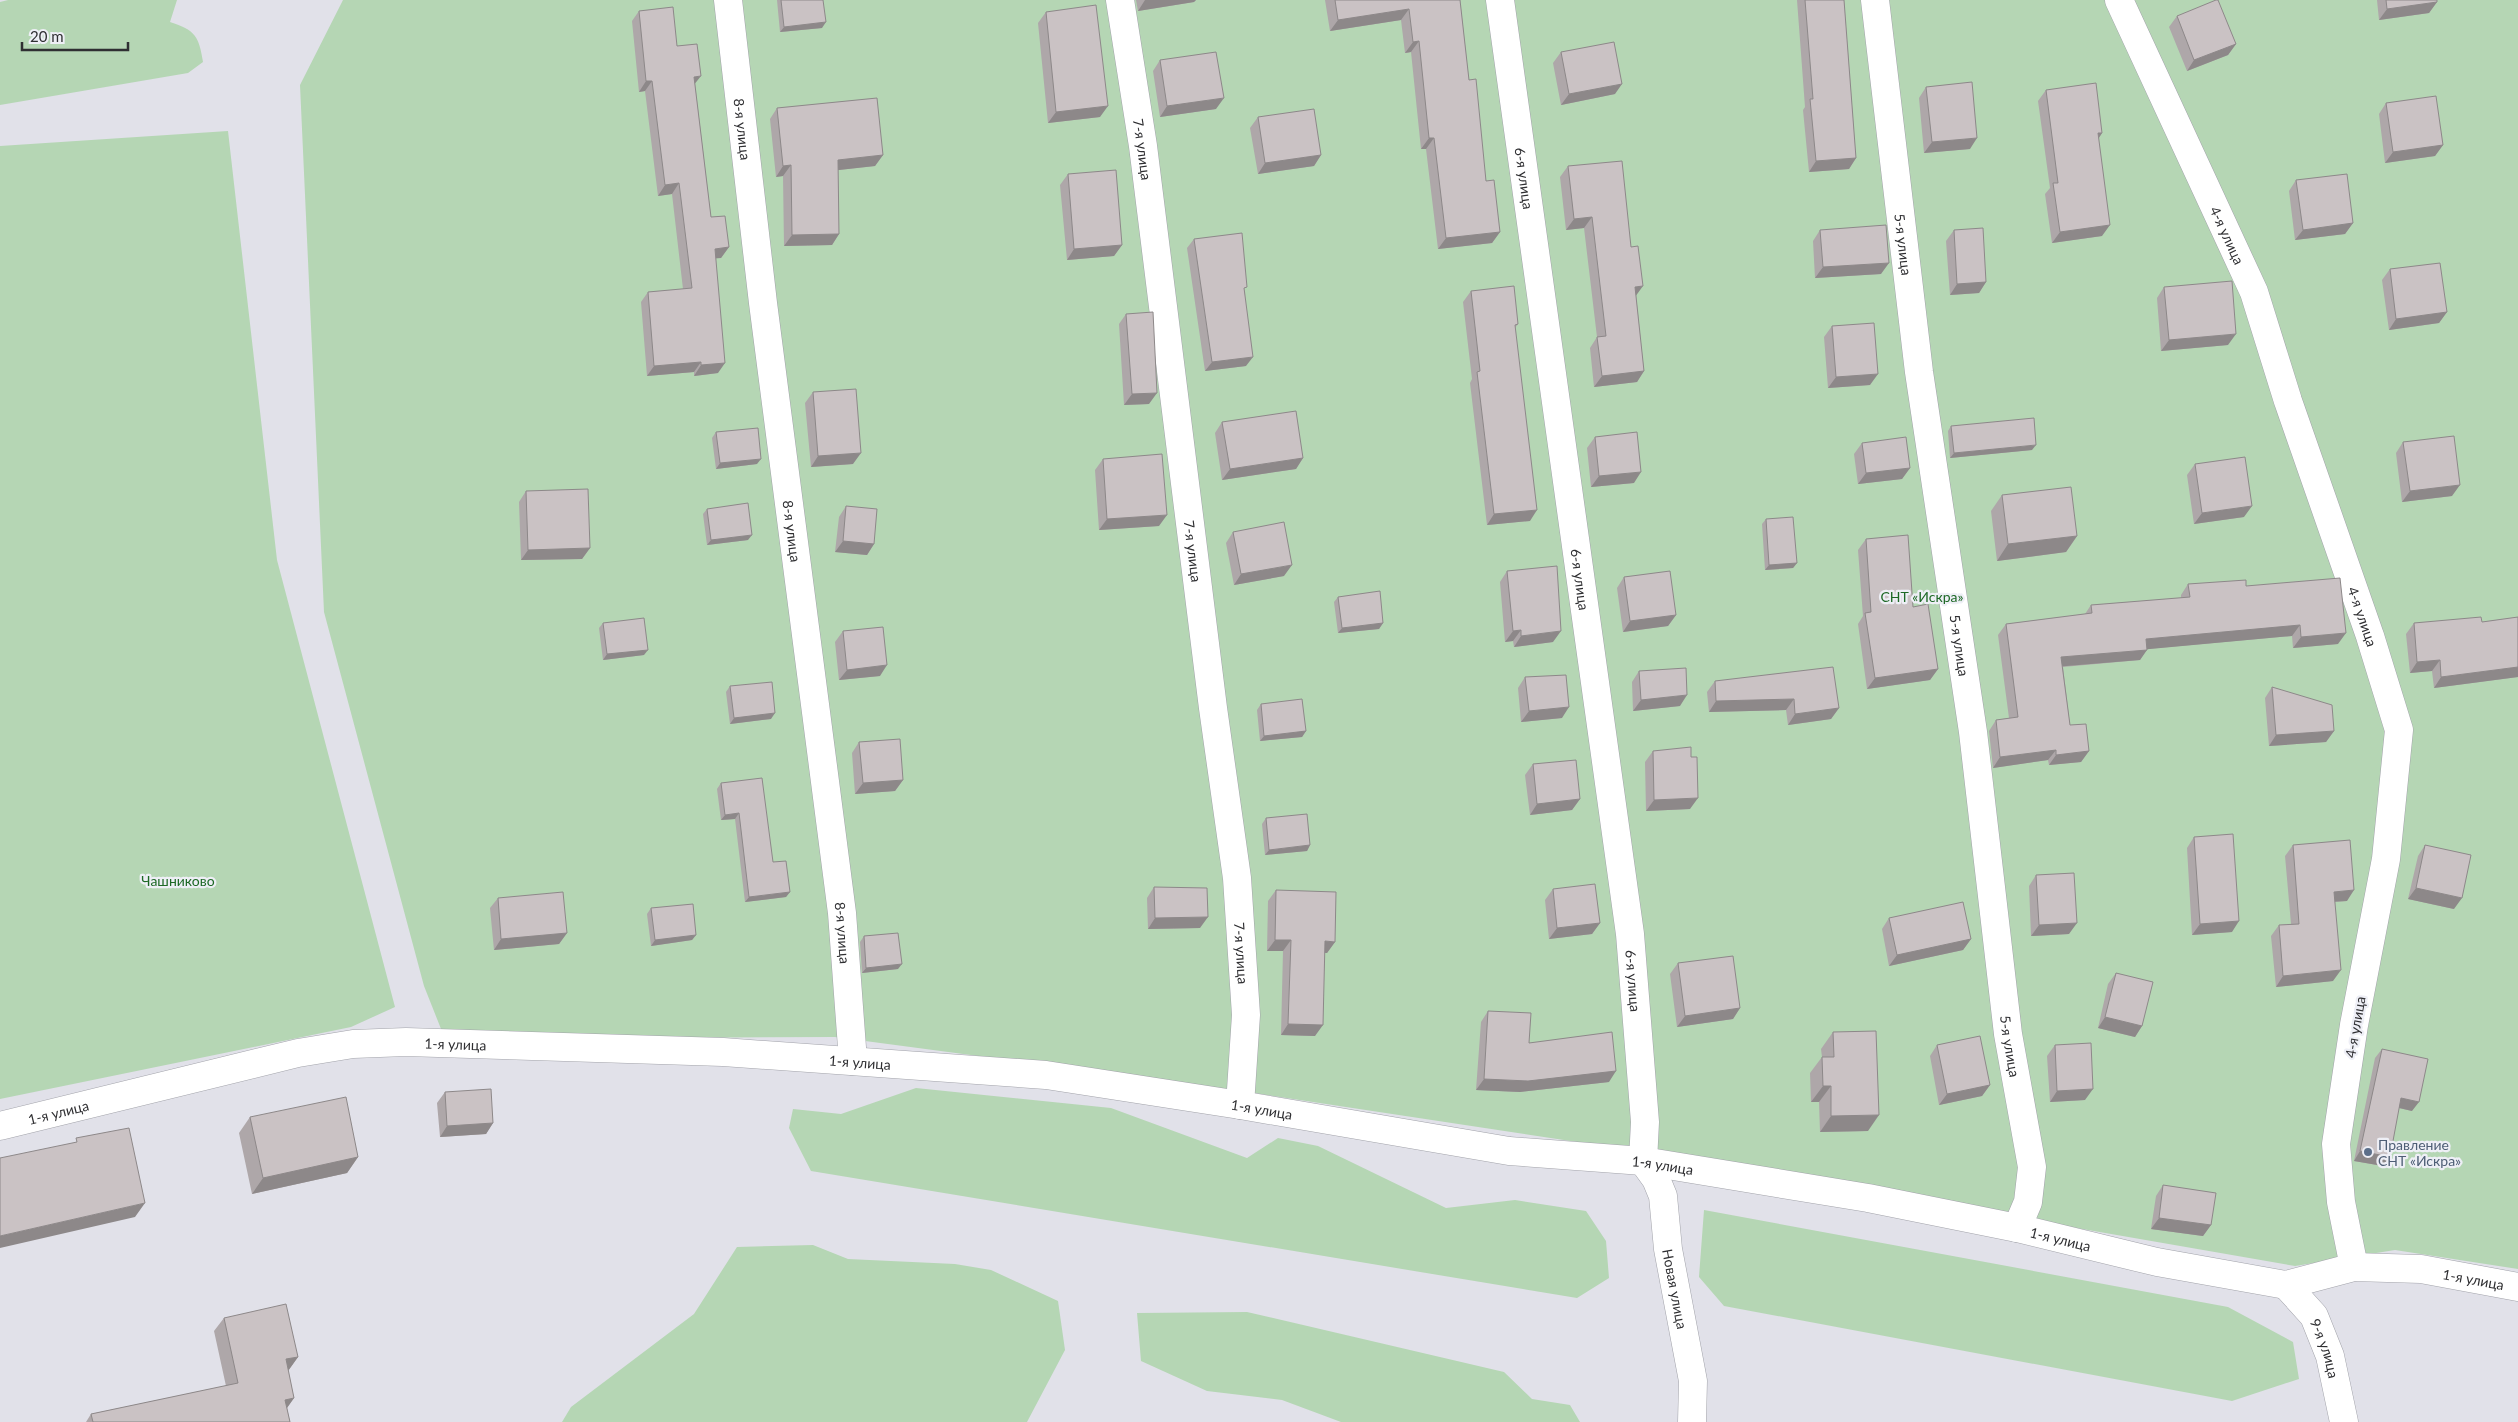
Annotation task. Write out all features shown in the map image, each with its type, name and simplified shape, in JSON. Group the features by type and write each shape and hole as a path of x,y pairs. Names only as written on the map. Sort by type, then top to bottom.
{"street":[{"name":"8-я улица","path":"728,0 763,303 842,913 853,1061"},
{"name":"7-я улица","path":"1120,0 1143,146 1212,708 1237,878 1246,1015 1240,1105"},
{"name":"6-я улица","path":"1500,0 1630,934 1645,1122 1643,1161"},
{"name":"5-я улица","path":"1875,0 1919,372 1972,732 2008,1034 2032,1167 2028,1202 2018,1228"},
{"name":"4-я улица","path":"2118,0 2254,292 2288,402 2340,547 2399,730 2386,858 2354,1025 2336,1144 2341,1202 2354,1267"},
{"name":"1-я улица","path":"0,1126 298,1054 353,1044 406,1042 723,1052 1046,1075 1240,1105 1509,1151 1643,1161 1868,1198 2018,1228 2158,1262 2286,1284 2354,1267 2421,1269 2518,1287"},
{"name":"Новая улица","path":"1643,1161 1656,1179 1662,1196 1668,1249 1693,1381 1692,1422"},
{"name":"9-я улица","path":"2286,1284 2314,1316 2330,1356 2344,1422"}],"green space":[{"path":"8,0 177,0 170,22 185,28 194,35 200,46 203,62 188,73 0,105 0,2"},
{"name":"СНТ «Искра»","path":"343,0 2518,0 2518,1269 2395,1250 2295,1266 1617,1148 1234,1090 835,1037 445,1039 424,986 324,612 300,85"},
{"name":"Чашниково","path":"228,131 277,560 395,1007 351,1027 0,1099 0,146"},
{"path":"916,1088 1111,1108 1247,1158 1278,1138 1318,1146 1446,1208 1515,1200 1586,1211 1606,1241 1609,1278 1577,1298 811,1171 789,1128 793,1109 841,1114"},
{"path":"1704,1210 2228,1307 2293,1342 2299,1379 2232,1401 1724,1306 1699,1277"},
{"path":"813,1245 848,1259 955,1264 991,1270 1058,1301 1065,1350 1027,1422 562,1422 571,1407 694,1314 737,1247"},
{"path":"1247,1312 1504,1372 1532,1399 1570,1405 1580,1422 1341,1422 1282,1400 1207,1391 1141,1361 1137,1313"}],"building":[{"path":"781,0 823,0 826,22 784,27"},
{"path":"1335,0 1460,0 1469,80 1476,79 1486,181 1494,180 1500,232 1446,238 1434,138 1429,138 1419,41 1413,42 1409,9 1338,20"},
{"path":"1805,0 1844,0 1856,158 1816,161 1810,99 1813,99"},
{"path":"2218,0 2236,44 2194,60 2177,16"},
{"path":"2386,0 2437,0 2437,2 2387,9"},
{"path":"1096,5 1108,106 1056,112 1046,12"},
{"path":"673,7 677,46 697,44 701,76 694,77 711,217 725,216 729,247 715,249 725,363 701,365 701,362 654,366 648,292 692,288 679,183 665,185 652,81 646,81 639,11"},
{"path":"1614,42 1622,84 1569,94 1561,52"},
{"path":"1216,52 1224,98 1167,106 1160,60"},
{"path":"1972,82 1977,138 1932,142 1926,87"},
{"path":"2096,83 2102,133 2098,133 2110,225 2060,232 2053,183 2058,183 2046,90"},
{"path":"2436,96 2443,145 2393,152 2386,103"},
{"path":"877,98 883,155 838,160 839,234 792,235 791,165 783,166 777,108"},
{"path":"1314,109 1321,155 1265,163 1258,117"},
{"path":"1622,161 1631,247 1638,246 1643,286 1635,287 1644,371 1602,376 1597,337 1606,336 1592,217 1574,219 1568,166"},
{"path":"1116,170 1122,245 1074,249 1068,174"},
{"path":"2347,174 2353,223 2303,230 2296,180"},
{"path":"1886,225 1889,263 1823,267 1820,230"},
{"path":"1983,228 1986,282 1957,284 1954,230"},
{"path":"1242,233 1247,287 1244,288 1253,357 1212,362 1194,239"},
{"path":"2440,263 2447,312 2396,319 2390,269"},
{"path":"2232,281 2236,334 2169,340 2164,287"},
{"path":"1514,286 1518,324 1515,325 1537,510 1494,514 1477,372 1480,371 1471,291"},
{"path":"1153,312 1157,393 1132,394 1126,314"},
{"path":"1874,323 1878,374 1836,377 1832,326"},
{"path":"856,389 861,453 818,456 813,392"},
{"path":"1296,411 1303,458 1230,469 1222,422"},
{"path":"2034,418 2036,445 1954,453 1951,426"},
{"path":"758,428 761,459 720,463 716,432"},
{"path":"1637,432 1641,472 1599,476 1595,437"},
{"path":"2454,436 2460,485 2410,491 2403,442"},
{"path":"1906,437 1910,468 1866,473 1862,443"},
{"path":"1162,454 1167,515 1107,519 1103,459"},
{"path":"2245,457 2252,506 2202,513 2195,464"},
{"path":"2071,487 2077,536 2008,544 2002,495"},
{"path":"588,489 590,548 528,550 526,491"},
{"path":"748,503 752,535 711,540 707,509"},
{"path":"846,506 877,509 874,544 843,541"},
{"path":"1793,517 1797,563 1769,565 1766,519"},
{"path":"1284,522 1292,565 1241,574 1233,532"},
{"path":"1908,535 1913,607 1928,604 1938,669 1875,678 1865,613 1871,612 1866,539"},
{"path":"1557,566 1561,631 1521,636 1521,630 1513,631 1507,571"},
{"path":"1670,571 1676,615 1630,621 1624,577"},
{"path":"2340,578 2346,633 2301,637 2300,625 2146,639 2147,650 2061,657 2070,725 2086,724 2089,751 2056,755 2056,750 2000,757 1996,720 2018,717 2006,624 2092,613 2091,605 2190,597 2188,584 2246,580 2246,586"},
{"path":"1380,591 1383,623 1342,628 1338,597"},
{"path":"2481,617 2482,622 2518,617 2518,667 2441,677 2440,660 2417,662 2414,623"},
{"path":"644,618 648,650 607,654 603,623"},
{"path":"883,627 887,665 847,670 843,631"},
{"path":"1833,667 1839,708 1795,714 1794,699 1716,701 1715,681"},
{"path":"1686,668 1687,695 1641,700 1639,671"},
{"path":"1566,675 1569,707 1529,711 1525,677"},
{"path":"772,682 775,713 734,718 730,686"},
{"path":"2272,687 2332,705 2334,731 2276,735"},
{"path":"1302,699 1306,731 1264,736 1261,704"},
{"path":"900,739 903,780 863,783 859,742"},
{"path":"1691,747 1691,757 1697,757 1698,798 1654,800 1653,751"},
{"path":"1576,760 1580,799 1537,804 1533,764"},
{"path":"762,778 773,862 786,861 790,892 749,897 739,813 725,815 721,783"},
{"path":"1307,814 1310,845 1269,850 1266,818"},
{"path":"2233,834 2239,921 2200,924 2194,837"},
{"path":"2350,840 2354,890 2334,892 2341,970 2283,976 2279,925 2299,924 2293,845"},
{"path":"2425,845 2471,855 2462,898 2416,888"},
{"path":"2074,873 2077,923 2039,925 2036,875"},
{"path":"1595,884 1600,923 1557,928 1553,889"},
{"path":"1154,887 1207,888 1208,917 1155,918"},
{"path":"1276,890 1336,892 1335,942 1325,941 1323,1025 1288,1024 1291,940 1275,940"},
{"path":"563,892 567,933 501,939 498,898"},
{"path":"1963,902 1971,939 1897,955 1889,918"},
{"path":"693,904 696,935 655,940 651,908"},
{"path":"898,933 902,964 866,968 864,936"},
{"path":"1733,956 1740,1008 1685,1016 1678,963"},
{"path":"2116,973 2153,982 2142,1026 2105,1017"},
{"path":"1488,1011 1531,1013 1529,1043 1612,1032 1616,1071 1528,1081 1484,1079"},
{"path":"1876,1031 1879,1115 1831,1116 1831,1086 1823,1086 1822,1057 1834,1057 1833,1032"},
{"path":"1980,1036 1990,1085 1947,1094 1937,1045"},
{"path":"2091,1043 2093,1089 2057,1091 2055,1045"},
{"path":"2382,1049 2428,1059 2419,1102 2401,1098 2390,1157 2360,1151"},
{"path":"491,1089 493,1123 447,1126 445,1092"},
{"path":"346,1097 358,1157 263,1178 250,1117"},
{"path":"129,1128 145,1203 0,1236 0,1158 77,1142 76,1138"},
{"path":"2163,1185 2216,1193 2211,1225 2159,1218"},
{"path":"286,1304 298,1357 286,1359 294,1398 285,1400 290,1422 93,1422 91,1414 238,1383 224,1318"}],"place":[{"name":"Правление СНТ «Искра»","path":"2368,1152"}]}
